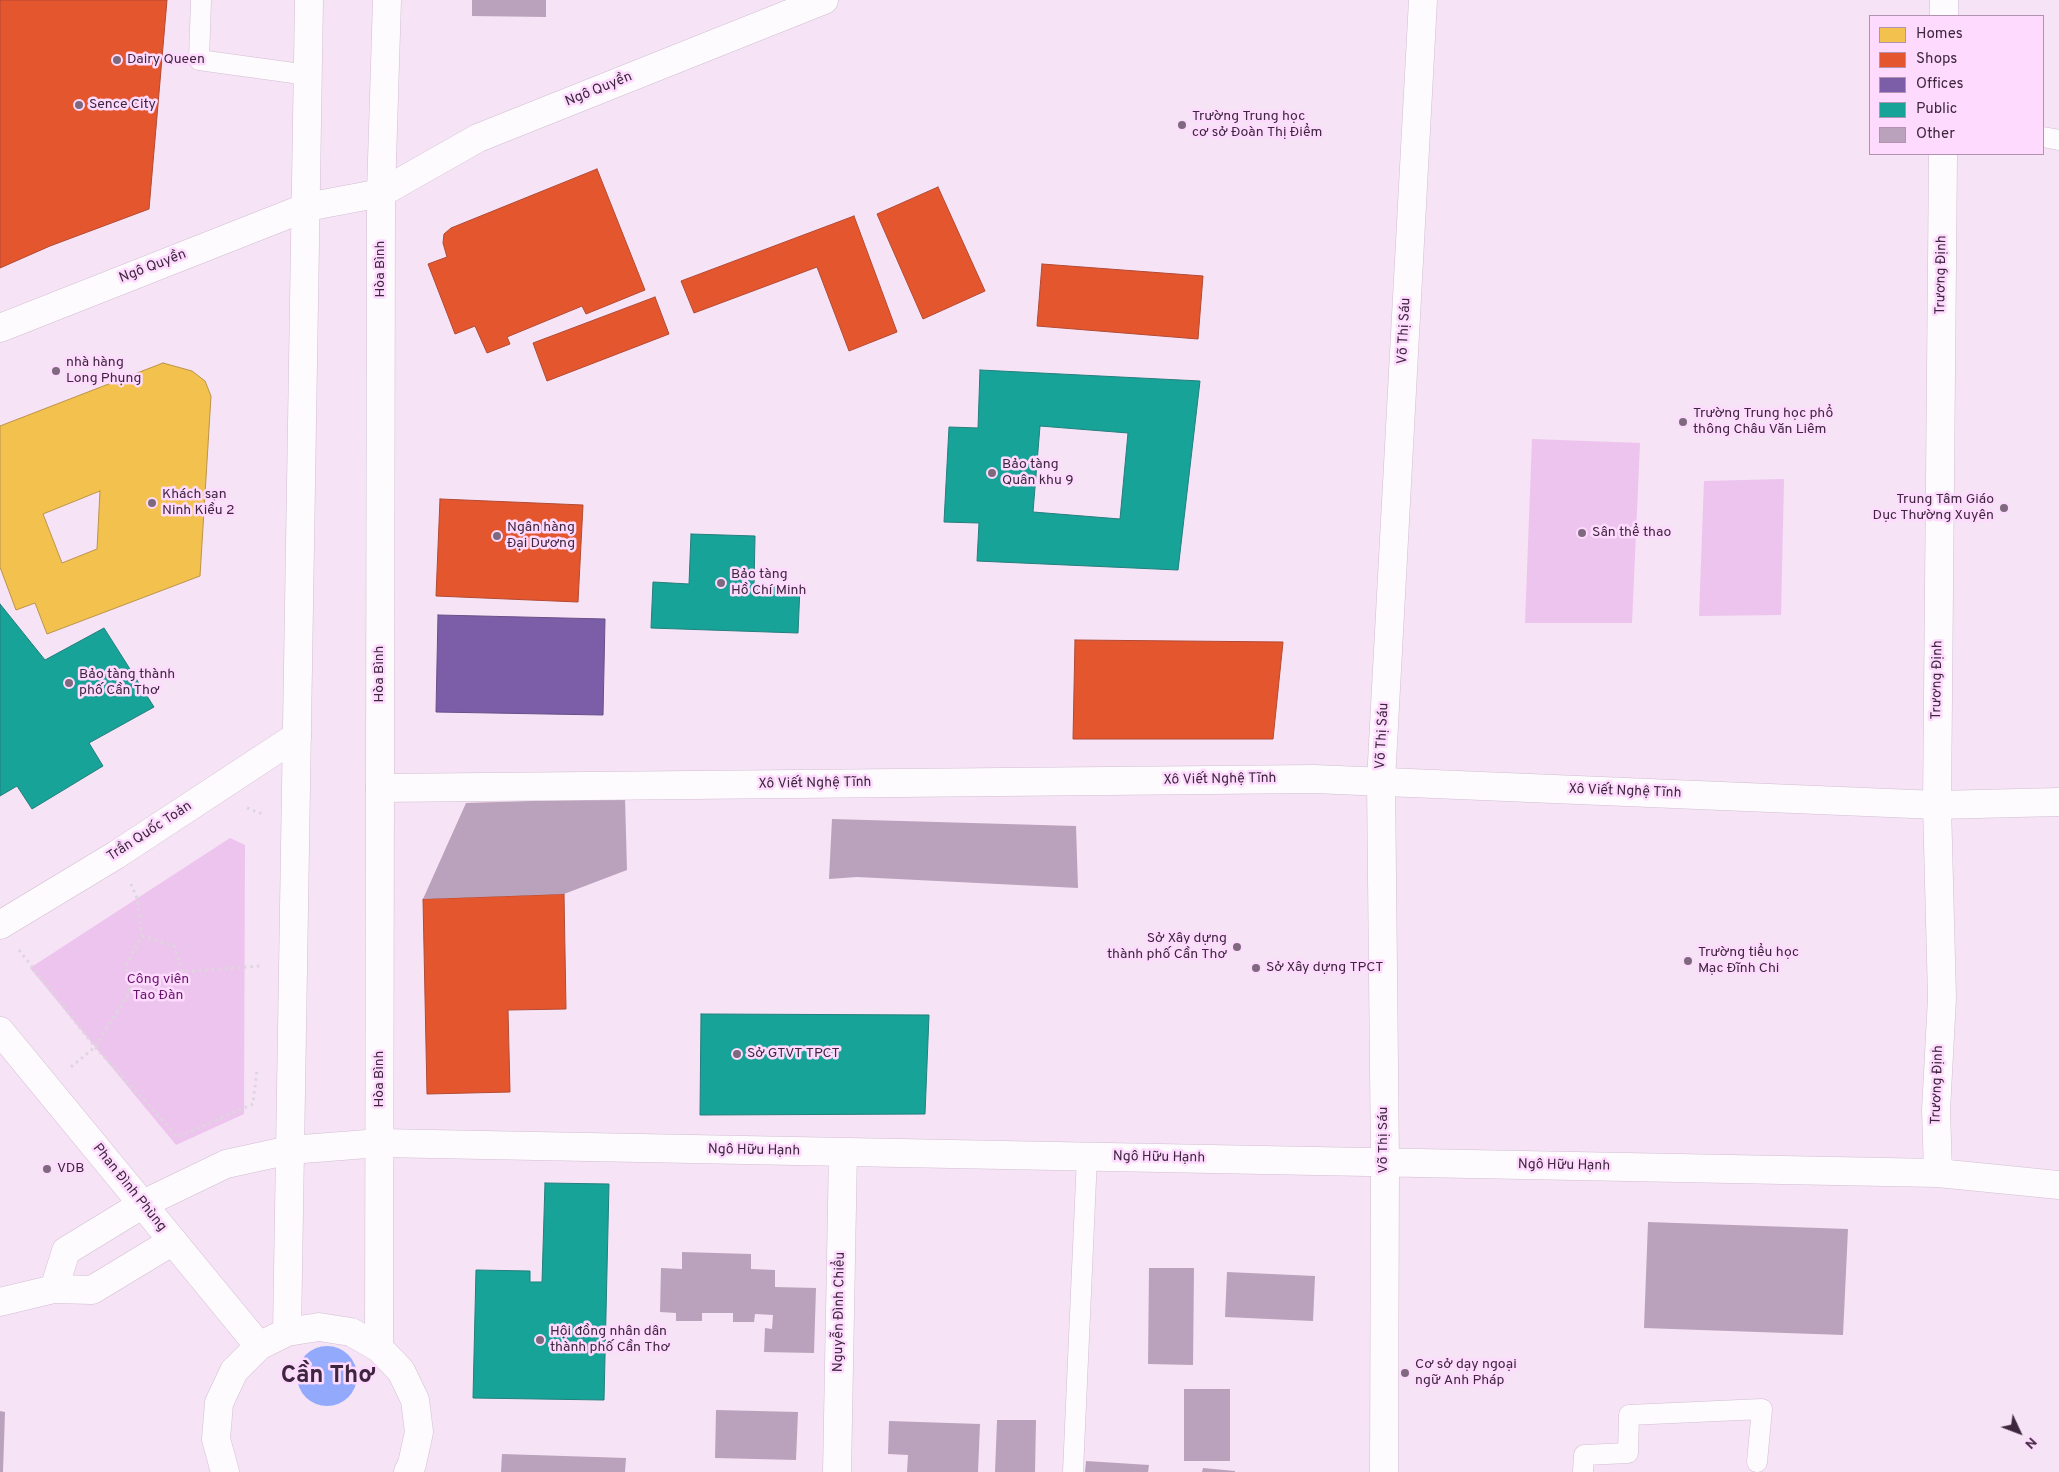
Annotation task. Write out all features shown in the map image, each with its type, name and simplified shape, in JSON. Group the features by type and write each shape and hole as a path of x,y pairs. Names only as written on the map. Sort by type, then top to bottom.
{"street":[{"path":"288,1332 309,0"},
{"name":"Hòa Bình","path":"379,1348 381,193 387,0"},
{"name":"Ngô Quyền","path":"0,328 307,208 381,193 478,138 824,0"},
{"name":"Võ Thị Sáu","path":"1384,1472 1385,1163 1380,782 1422,0"},
{"path":"1944,0 1944,15"},
{"name":"Trương Định","path":"1938,1173 1936,1110 1942,998 1937,805 1943,155"},
{"name":"Trần Quốc Toản","path":"0,925 116,855 298,736"},
{"name":"Xô Viết Nghệ Tĩnh","path":"380,788 1304,779 1937,805 2059,802"},
{"name":"Phan Đình Phùng","path":"0,1031 259,1346"},
{"name":"Ngô Hữu Hạnh","path":"142,1204 226,1164 290,1150 380,1143 1938,1173"},
{"name":"Nguyễn Đình Chiểu","path":"837,1472 843,1152"},
{"path":"1938,1173 2059,1185"},
{"path":"54,1289 66,1251 142,1204"},
{"path":"0,1302 54,1289 92,1290 173,1241"},
{"path":"225,1472 216,1438 219,1403 234,1371 259,1346 288,1332 319,1327 351,1332 379,1348 401,1371 415,1400 419,1432 412,1464 408,1472"}],"lane":[{"path":"201,0 199,60 308,74"},
{"path":"2044,137 2059,140"},
{"path":"1073,1472 1087,1157"},
{"path":"1583,1472 1584,1455 1628,1453 1629,1415 1762,1409 1757,1462"}],"path":[{"path":"242,806 269,816"},
{"path":"47,1088 95,1047 130,991 126,964 142,936 137,898 116,855"},
{"path":"142,936 174,946 183,972"},
{"path":"26,944 18,950 95,1047 178,1137 253,1104 257,1064"},
{"path":"130,991 164,993 183,972 267,966"}],"green space":[{"name":"Sân thể thao","path":"1532,439 1640,443 1632,623 1525,623"},
{"name":"Sân thể thao","path":"1784,479 1781,615 1699,616 1704,481"},
{"name":"Công viên Tao Đàn","path":"230,838 245,845 244,1114 176,1145 30,968"}],"water":[{"path":"321,1346 333,1346 349,1354 355,1364 357,1376 355,1388 349,1398 333,1406 321,1406 305,1398 297,1382 297,1370 305,1354"}],"building: Homes":[{"name":"Khách sạn Ninh Kiều 2","path":"163,363 192,371 205,381 211,396 200,576 47,634 35,603 16,610 0,567 0,426","holes":["100,491 97,549 62,563 43,514"]}],"building: Shops":[{"name":"Sence City","path":"0,0 167,0 149,209 50,246 0,268"},
{"path":"597,169 645,290 586,314 582,306 507,337 510,344 487,353 475,326 455,334 428,264 447,257 443,243 444,234 451,228"},
{"path":"938,187 985,291 923,319 877,214"},
{"path":"854,216 897,332 849,351 817,267 694,313 681,281"},
{"path":"1042,264 1203,276 1198,339 1037,326"},
{"path":"655,297 669,334 547,381 533,343"},
{"path":"440,499 583,505 578,602 436,596"},
{"path":"1075,640 1283,642 1273,739 1073,739"},
{"path":"564,894 566,1009 508,1010 510,1092 427,1094 423,899"}],"building: Offices":[{"path":"438,615 605,619 603,715 436,712"}],"building: Public":[{"name":"Bảo tàng Quân khu 9","path":"980,370 1200,381 1178,570 977,561 979,523 944,522 949,427 978,428","holes":["1040,426 1128,433 1120,519 1033,512"]},
{"name":"Bảo tàng Hồ Chí Minh","path":"691,534 755,536 754,586 800,587 798,633 651,628 653,582 689,584"},
{"name":"Bảo tàng thành phố Cần Thơ","path":"0,604 45,660 104,628 154,707 89,743 103,766 32,809 17,786 0,796"},
{"path":"701,1014 929,1015 925,1114 700,1115"},
{"name":"Hội đồng nhân dân thành phố Cần Thơ","path":"545,1183 609,1184 604,1400 473,1398 476,1270 530,1271 530,1282 542,1282"}],"building: Other":[{"path":"472,0 546,0 546,17 472,16"},
{"path":"625,798 627,870 564,894 423,899 466,803"},
{"path":"832,819 1076,826 1078,888 857,877 829,879"},
{"path":"1648,1222 1848,1229 1843,1335 1644,1328"},
{"path":"682,1252 751,1254 751,1269 775,1270 775,1287 816,1288 814,1353 764,1352 765,1328 772,1329 773,1315 755,1314 754,1322 733,1322 733,1313 702,1313 702,1321 676,1321 676,1313 660,1312 661,1268 682,1269"},
{"path":"1149,1268 1194,1268 1193,1365 1148,1364"},
{"path":"1227,1272 1315,1276 1313,1321 1225,1317"},
{"path":"1184,1389 1230,1389 1230,1461 1184,1461"},
{"path":"716,1410 798,1412 796,1460 715,1458"},
{"path":"0,1411 5,1412 3,1472 0,1472"},
{"path":"997,1420 1036,1420 1035,1472 995,1472"},
{"path":"889,1421 980,1424 978,1472 907,1472 908,1455 888,1454"},
{"path":"502,1454 626,1458 625,1472 501,1472"},
{"path":"1086,1461 1149,1465 1148,1472 1085,1472"},
{"path":"1203,1468 1235,1471 1235,1472 1202,1472"}],"place":[{"name":"Dairy Queen","path":"117,60"},
{"name":"Sence City","path":"79,105"},
{"name":"Trường Trung học cơ sở Đoàn Thị Điểm","path":"1182,125"},
{"name":"nhà hàng Long Phụng","path":"56,371"},
{"name":"Trường Trung học phổ thông Châu Văn Liêm","path":"1683,422"},
{"name":"Bảo tàng Quân khu 9","path":"992,473"},
{"name":"Khách sạn Ninh Kiều 2","path":"152,503"},
{"name":"Trung Tâm Giáo Dục Thường Xuyên","path":"2004,508"},
{"name":"Sân thể thao","path":"1582,533"},
{"name":"Ngân hàng Đại Dương","path":"497,536"},
{"name":"Bảo tàng Hồ Chí Minh","path":"721,583"},
{"name":"Bảo tàng thành phố Cần Thơ","path":"69,683"},
{"name":"Sở Xây dựng thành phố Cần Thơ","path":"1237,947"},
{"name":"Trường tiểu học Mạc Đĩnh Chi","path":"1688,961"},
{"name":"Sở Xây dựng TPCT","path":"1256,968"},
{"name":"Sở GTVT TPCT","path":"737,1054"},
{"name":"VDB","path":"47,1169"},
{"name":"Hội đồng nhân dân thành phố Cần Thơ","path":"540,1340"},
{"name":"Cơ sở dạy ngoại ngữ Anh Pháp","path":"1405,1373"}],"district":[{"name":"Cần Thơ","path":"328,1377"}]}
